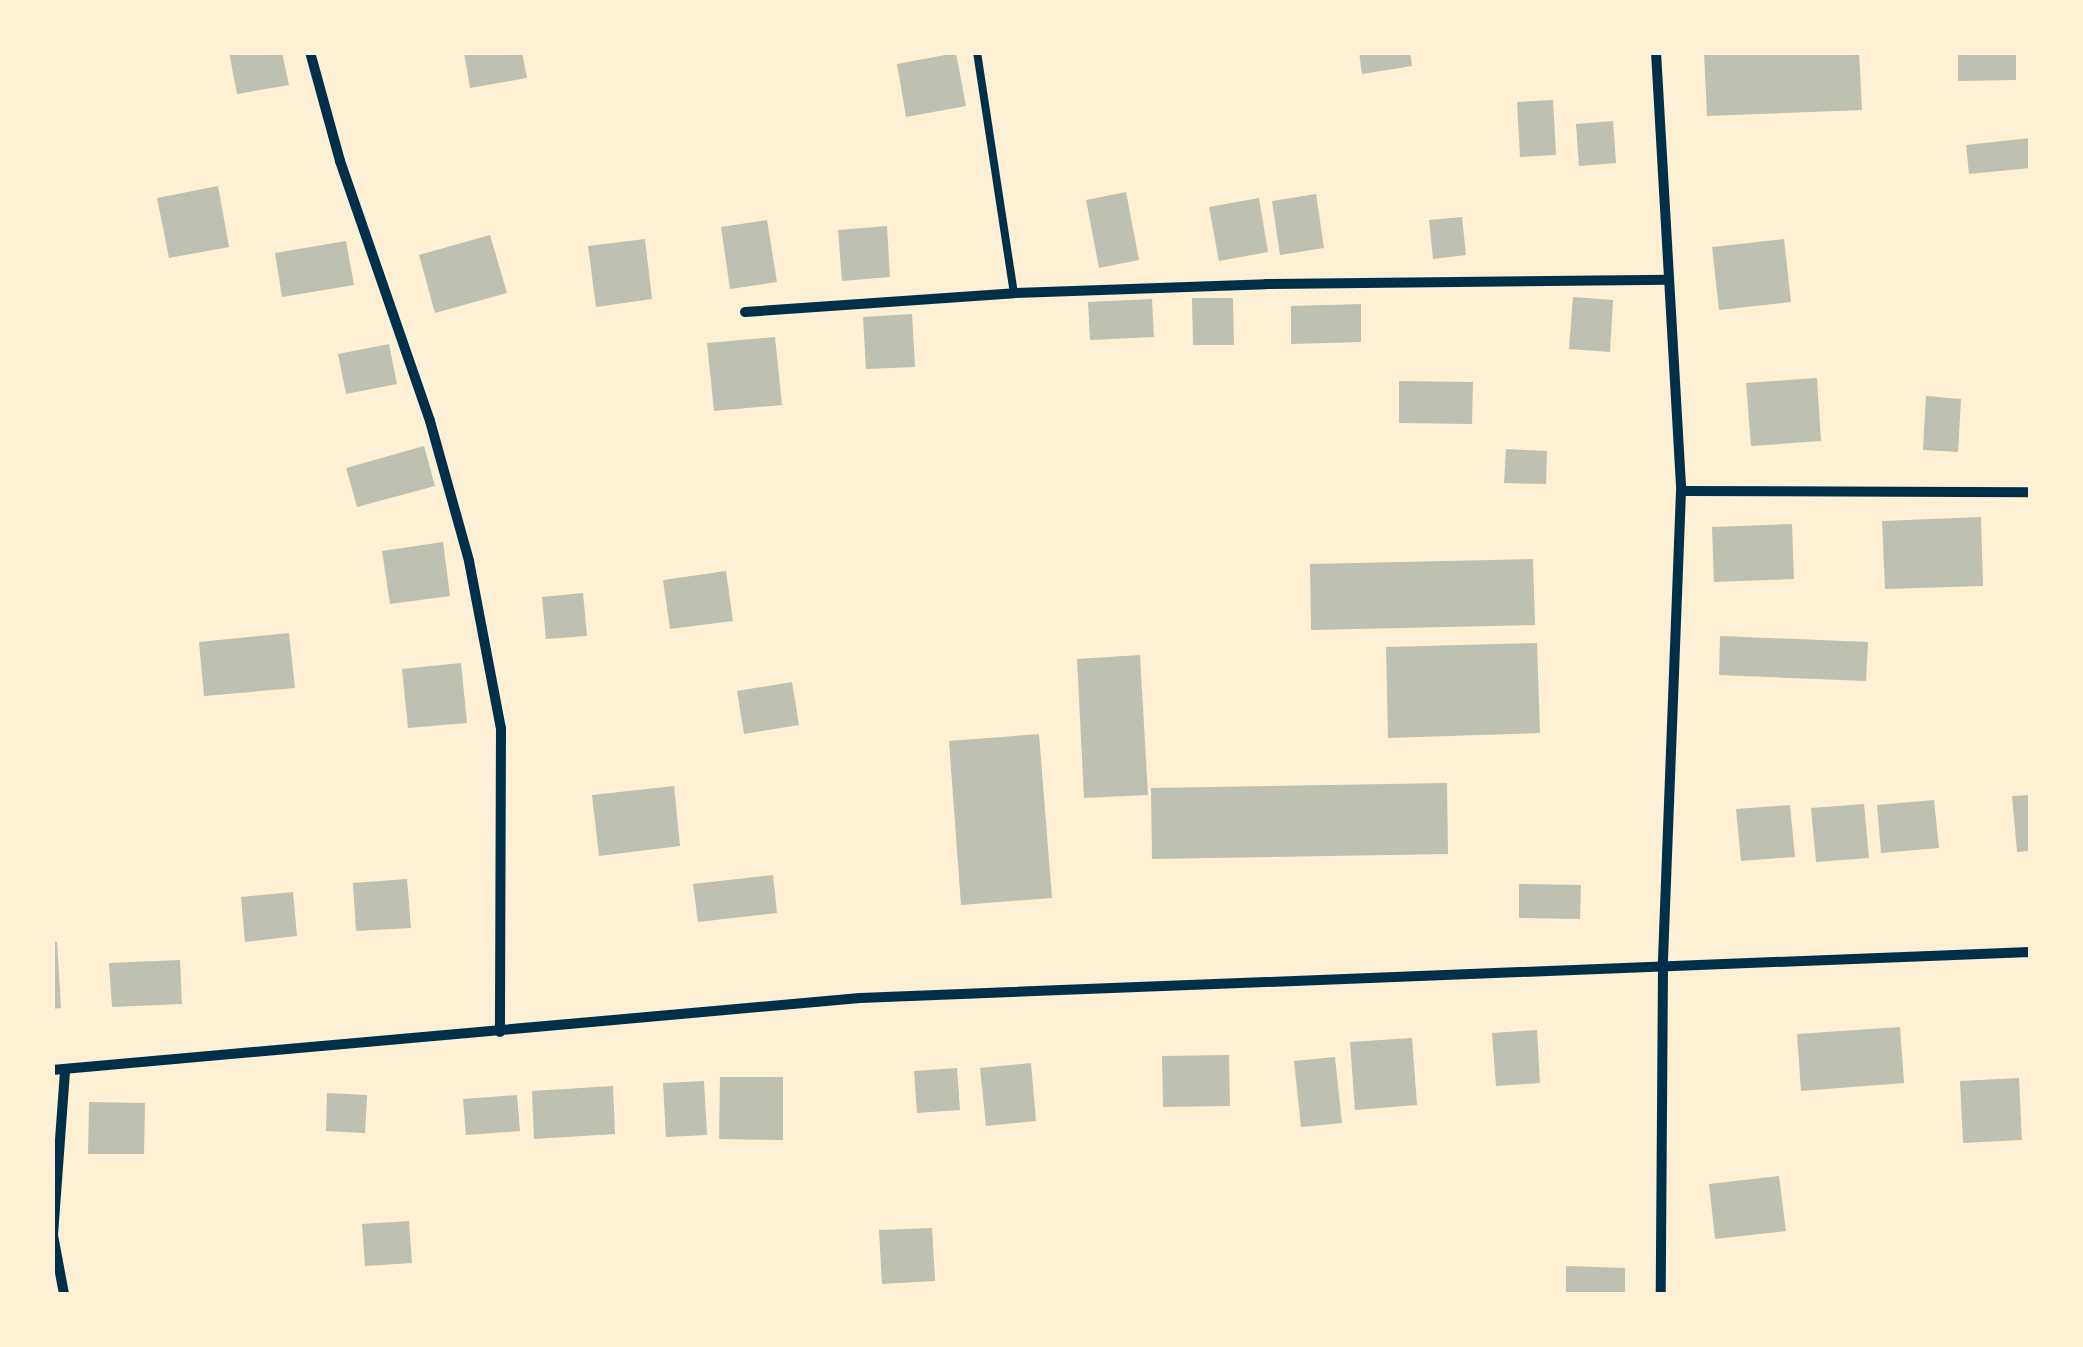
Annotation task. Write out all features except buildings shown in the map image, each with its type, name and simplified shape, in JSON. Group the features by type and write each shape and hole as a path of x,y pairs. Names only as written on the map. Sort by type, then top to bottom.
{"street":[{"path":"310,52 340,161 430,421 473,580 501,728 500,1032"},
{"path":"1656,52 1681,491 1664,967 1661,1294"},
{"path":"744,312 1014,293 1266,284 1669,280"},
{"path":"1681,491 2030,492"},
{"path":"64,1294 54,1235 59,1070 860,998 2030,952"}],"lane":[{"path":"977,52 1014,293"}]}
